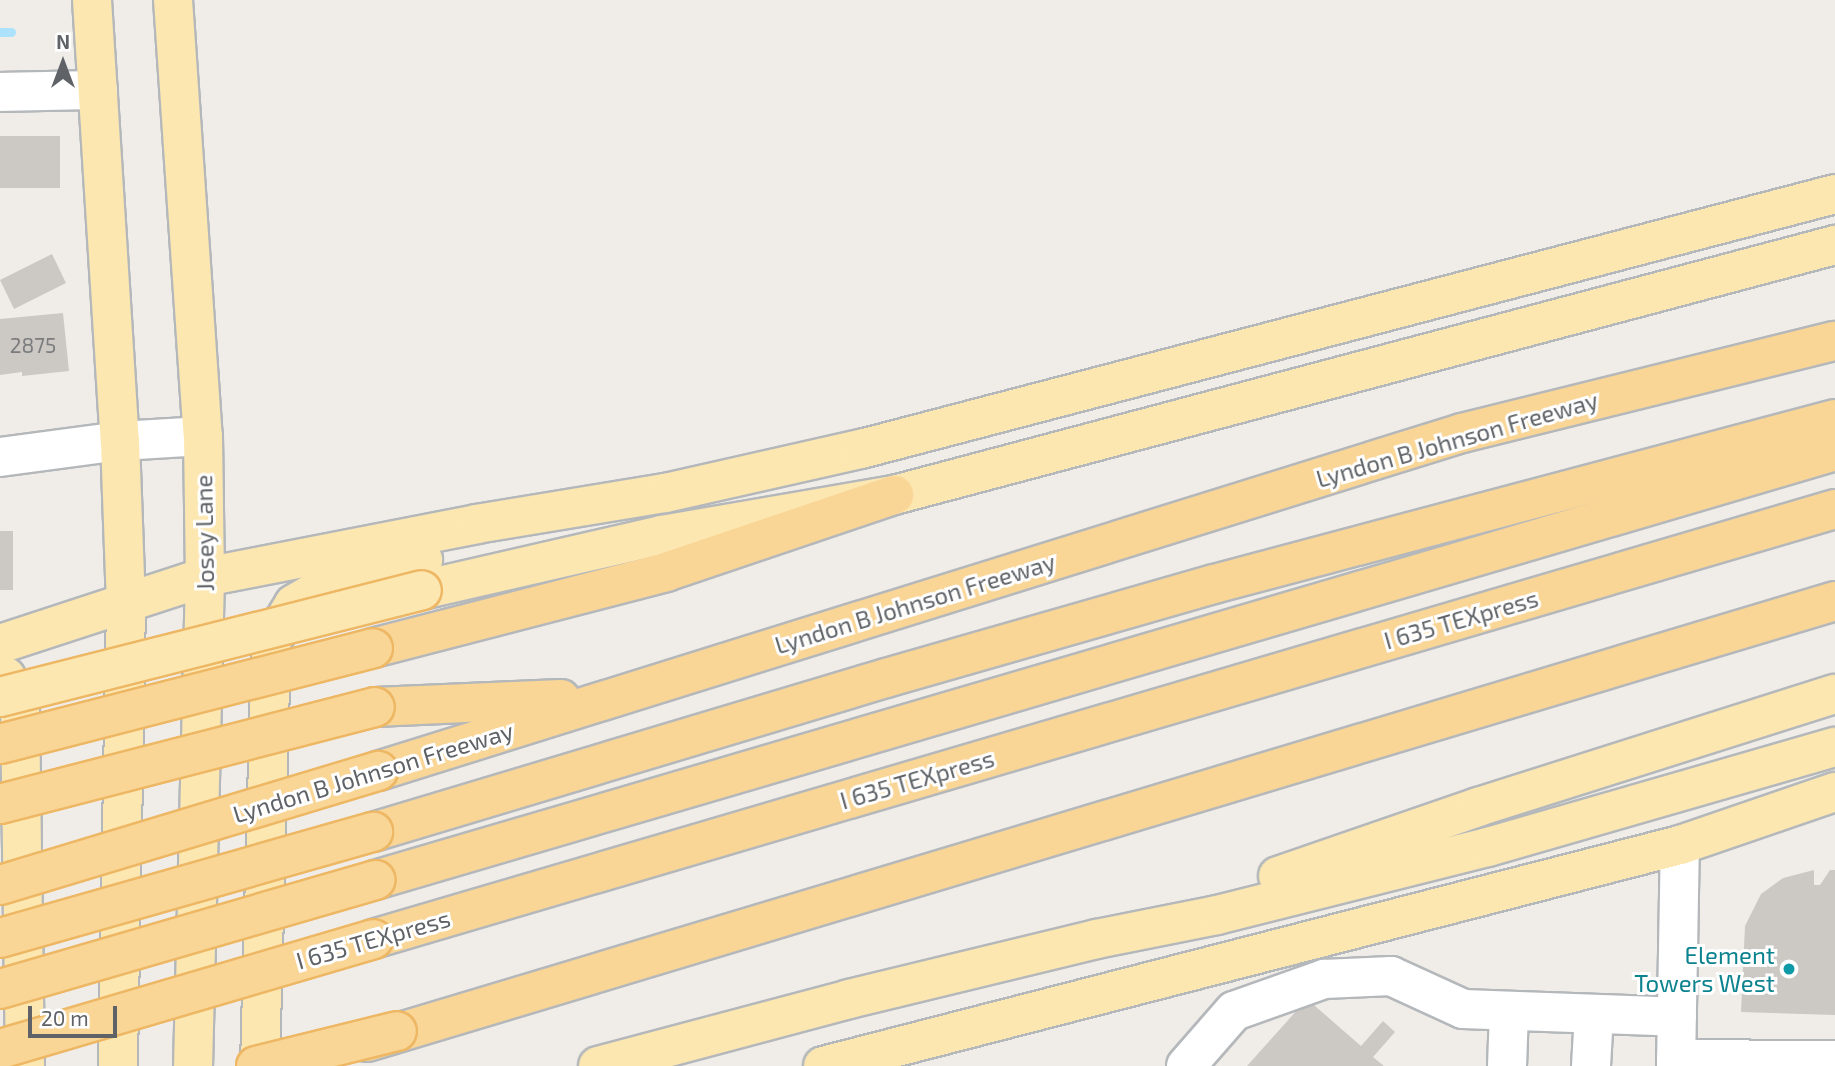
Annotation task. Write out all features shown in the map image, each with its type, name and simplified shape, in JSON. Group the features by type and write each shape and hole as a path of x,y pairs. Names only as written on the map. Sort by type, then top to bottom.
{"highway":[{"name":"Lyndon B Johnson Freeway","path":"0,886 378,772 1462,433 1835,341"},
{"path":"0,938 373,832 872,682 1214,584 1835,419"},
{"path":"0,989 1835,451"},
{"path":"0,744 666,572 894,495"},
{"name":"I 635 TEXpress","path":"0,1049 1835,509"},
{"path":"258,1066 397,1031 987,858 1835,601"},
{"path":"0,804 375,707 612,697"},
{"path":"302,1066 397,1031"}],"main road":[{"path":"92,0 120,441 126,604 118,1066"},
{"name":"Josey Lane","path":"173,0 202,436 205,577 193,1066"},
{"path":"0,644 205,577 477,524 665,493 862,449 1835,194"},
{"path":"0,697 422,590 662,535 894,495 1835,245"},
{"path":"258,1066 271,642 294,604 330,583 422,560 477,524"},
{"path":"0,673 6,677 20,707 25,1066"},
{"path":"1097,939 1478,807 1835,694"},
{"path":"598,1066 849,999 1097,939 1217,915 1488,847 1835,747"},
{"path":"823,1066 1680,845 1835,792"}],"street":[{"path":"0,92 98,90"},
{"path":"0,457 120,441 202,436"},
{"path":"1680,845 1676,1062 1835,1060"},
{"path":"1186,1066 1234,1011 1324,979 1391,975 1463,1009 1677,1017"},
{"path":"1507,1066 1509,1011"},
{"path":"1591,1066 1594,1014"}],"building":[{"path":"0,136 60,136 60,188 0,188"},
{"path":"52,254 66,283 14,309 0,280"},
{"path":"63,313 69,371 22,376 22,372 0,375 0,319"},
{"path":"0,531 13,531 13,590 0,590"},
{"name":"Element Towers West","path":"1814,870 1814,885 1820,885 1830,870 1835,870 1835,1015 1741,1012 1745,926 1761,894 1783,878"},
{"path":"1307,999 1361,1046 1383,1021 1395,1032 1373,1057 1384,1066 1247,1066"}],"waterway":[{"path":"0,32 11,32"}],"place":[{"name":"Element Towers West","path":"1789,969"}]}
